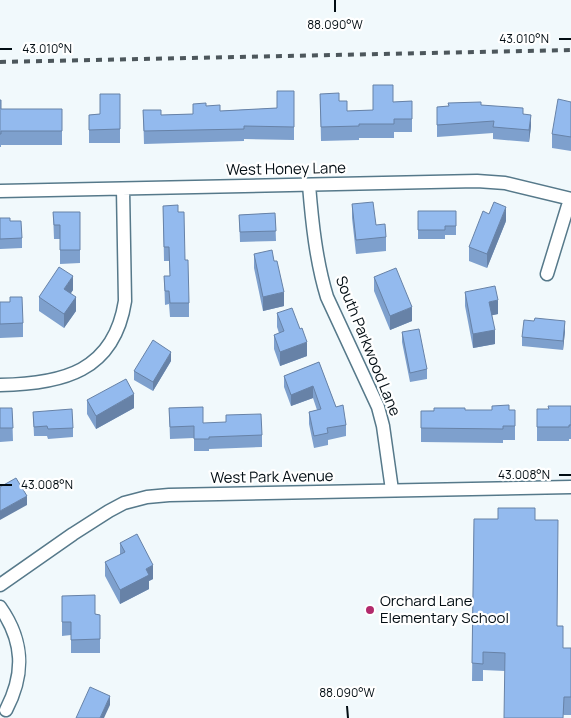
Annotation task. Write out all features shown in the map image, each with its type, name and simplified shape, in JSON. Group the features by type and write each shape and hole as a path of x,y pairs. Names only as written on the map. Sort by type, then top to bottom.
{"street":[{"name":"West Honey Lane","path":"0,191 486,182 510,184 571,199"},
{"name":"South Parkwood Lane","path":"309,185 322,281 327,298 378,407 384,426 392,490"},
{"path":"0,385 52,381 76,373 99,356 110,343 123,315 125,301 123,188"},
{"path":"547,274 571,199"},
{"name":"West Park Avenue","path":"0,585 73,534 110,511 124,503 146,497 571,487"},
{"path":"0,607 12,629 19,650 20,665 18,682 6,710"}],"building":[{"path":"373,85 393,85 393,102 412,101 412,119 394,119 394,124 321,127 320,94 339,93 339,101 347,101 347,111 373,110"},
{"path":"277,91 294,91 294,127 244,126 244,129 144,131 143,110 161,110 161,115 193,114 193,104 206,103 206,106 220,105 220,111 277,108"},
{"path":"100,94 120,94 120,129 89,130 89,115 100,114"},
{"path":"558,99 571,102 571,137 552,134"},
{"path":"0,100 1,109 62,109 62,131 1,131 0,134"},
{"path":"481,102 481,105 523,108 523,114 531,115 529,130 493,127 494,121 437,125 437,107 449,106 448,103"},
{"path":"373,202 376,225 385,224 386,237 356,240 352,204"},
{"path":"494,202 506,207 487,254 469,247 483,211 489,214"},
{"path":"178,205 178,212 184,212 185,260 188,260 189,303 170,303 169,291 165,291 164,276 170,276 169,247 164,247 163,206"},
{"path":"418,211 456,211 456,226 445,226 445,230 418,230"},
{"path":"53,212 80,212 80,250 60,250 60,225 54,225"},
{"path":"275,213 276,231 240,232 239,215"},
{"path":"0,218 10,218 10,221 21,221 22,238 0,239"},
{"path":"272,250 274,261 277,261 284,292 263,297 254,254"},
{"path":"59,267 73,276 64,289 76,297 64,314 39,297"},
{"path":"396,268 412,307 390,316 374,277"},
{"path":"495,286 498,300 489,302 495,330 473,334 465,292"},
{"path":"10,297 22,297 23,323 0,324 0,302 10,302"},
{"path":"292,308 307,342 280,352 274,335 284,331 277,313"},
{"path":"535,318 565,321 563,341 522,337 524,320 534,321"},
{"path":"419,329 427,369 410,373 402,332"},
{"path":"153,340 171,352 153,382 134,371"},
{"path":"319,362 336,407 343,405 346,425 327,428 328,433 314,436 309,412 321,409 313,386 291,395 284,376"},
{"path":"126,379 134,394 96,416 87,400"},
{"path":"509,405 509,410 515,410 515,426 503,426 503,429 421,428 421,411 434,411 434,408 492,410 492,406"},
{"path":"548,406 571,406 571,425 569,427 537,427 537,409 549,409"},
{"path":"203,407 203,423 226,422 226,415 261,414 262,435 194,439 194,426 170,427 169,408"},
{"path":"0,408 12,408 13,428 0,428"},
{"path":"72,409 73,428 48,429 47,426 34,427 33,412"},
{"path":"16,478 27,496 0,511 0,487"},
{"path":"498,508 535,508 535,520 558,520 557,626 563,626 563,648 571,648 571,697 564,697 563,718 504,718 505,653 483,652 483,664 472,663 474,519 498,519"},
{"path":"137,534 153,565 146,569 149,575 120,590 105,562 125,552 120,543"},
{"path":"95,595 95,614 100,615 100,639 71,640 71,622 62,622 62,596"},
{"path":"90,687 110,696 100,718 76,718"}],"railway":[{"path":"0,62 571,50"}],"place":[{"name":"Orchard Lane Elementary School","path":"370,610"}]}
